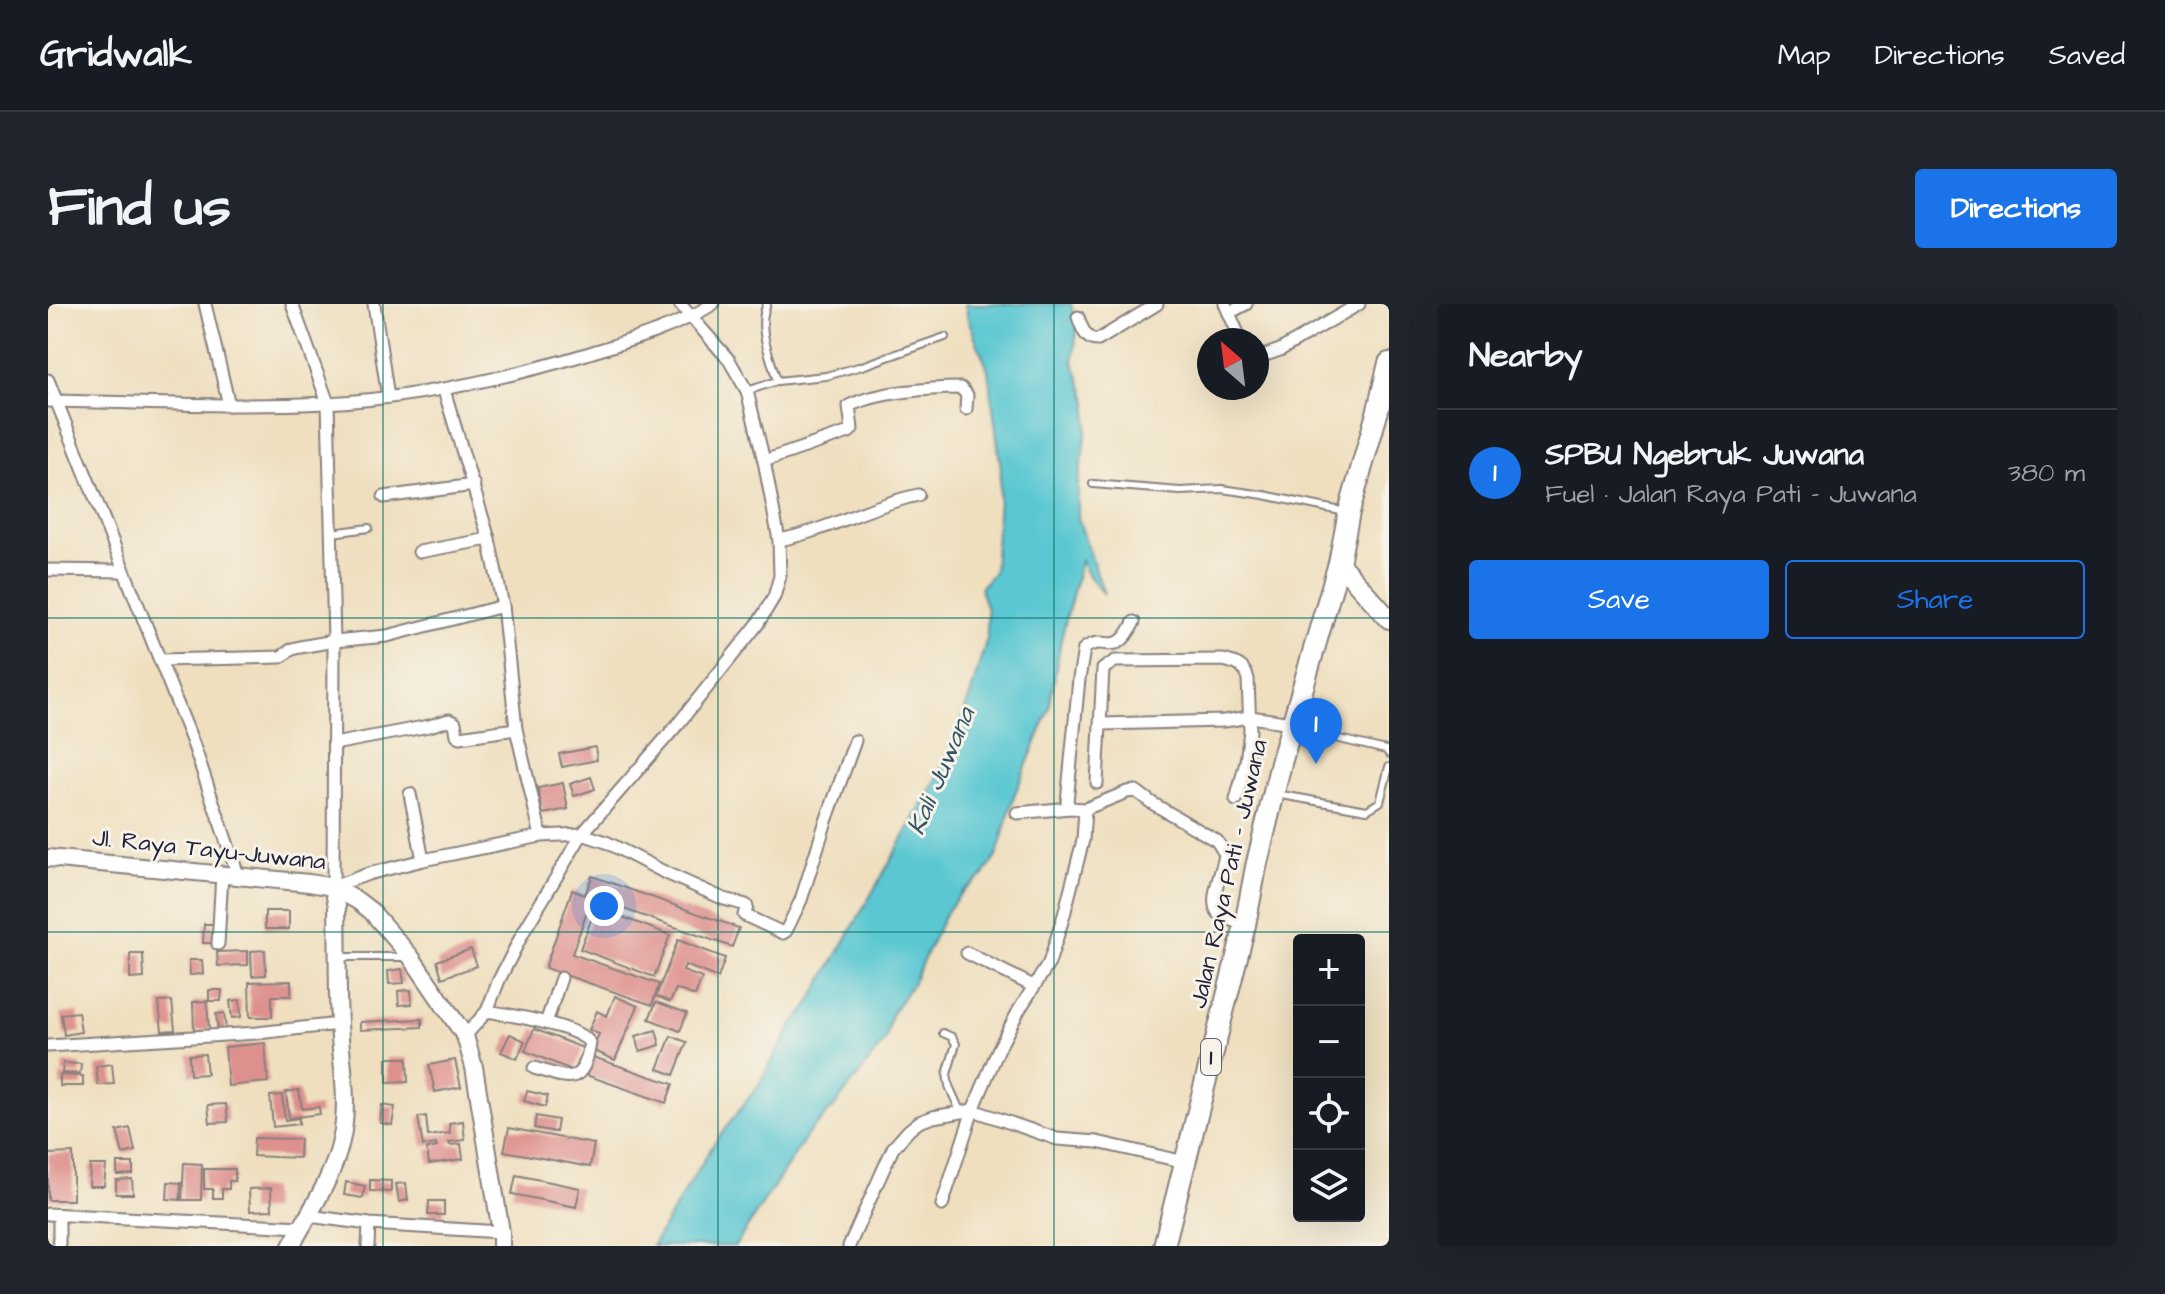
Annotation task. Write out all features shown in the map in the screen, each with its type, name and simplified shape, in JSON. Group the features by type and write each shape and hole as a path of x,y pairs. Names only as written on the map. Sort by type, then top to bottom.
{"highway":[{"name":"1","path":"1339,563 1349,512 1389,363"},
{"name":"Jalan Raya Pati - Juwana","path":"1164,1246 1245,925 1291,725 1339,563"}],"main road":[{"path":"1339,563 1389,619"},
{"name":"Jl. Raya Tayu-Juwana","path":"48,858 230,874 333,887 371,911 411,957 465,1036 474,1067 501,1239"},
{"path":"291,1246 324,1185 341,1141 345,1082 339,1024 337,906 333,887"}],"street":[{"path":"205,304 229,405"},
{"path":"292,304 328,403 334,641 333,887 423,860 541,836 582,834 606,842 724,899 746,905 743,914 747,918 783,933 801,900 855,741"},
{"path":"374,304 388,397"},
{"path":"465,1036 487,1011 524,931 582,834 678,724 757,625 774,597 780,576 779,540 747,391 729,360 680,304"},
{"path":"52,401 229,405 328,403 444,390 586,354 653,333 692,317 713,304"},
{"path":"1078,317 1088,337 1098,340 1157,304"},
{"path":"1236,328 1228,309 1246,304"},
{"path":"1269,354 1359,304"},
{"path":"48,380 52,401 193,743 230,874 218,944"},
{"path":"764,461 849,432 852,429 849,406 869,399 925,388 961,388 967,395 966,409"},
{"path":"444,390 489,539 503,606 516,729 541,836"},
{"path":"384,497 474,485"},
{"path":"779,540 804,536 896,500 918,495"},
{"path":"419,552 489,539"},
{"path":"48,570 123,571"},
{"path":"160,660 281,657 292,649 387,636 503,606"},
{"path":"1070,808 1067,802 1084,649 1093,643 1119,643 1134,622"},
{"path":"1097,783 1103,669 1115,661 1223,660 1237,663 1246,671 1250,730 1236,800"},
{"path":"1101,724 1224,721 1250,717 1291,725"},
{"path":"334,744 449,720 455,723 460,737 516,729"},
{"path":"1017,813 1085,809 1136,791 1217,841 1225,854 1215,895 1215,909 1221,915 1245,925"},
{"path":"410,794 423,860"},
{"path":"942,1205 967,1111 1033,986 1049,963 1083,840 1085,809"},
{"path":"967,953 1033,986"},
{"path":"546,1023 561,978"},
{"path":"487,1011 546,1023 585,1036 590,1043 579,1074 574,1078 534,1068"},
{"path":"48,1046 257,1033 339,1024"},
{"path":"849,1246 893,1148 919,1122 933,1117 967,1111 1057,1139 1097,1142 1185,1162"},
{"path":"59,1246 54,1215 369,1224 501,1239"},
{"path":"368,1246 369,1224"}],"lane":[{"path":"767,304 762,327 777,381"},
{"path":"747,391 777,381 826,376 945,337"},
{"path":"1093,484 1180,491 1222,489 1349,512"},
{"path":"332,533 369,528"},
{"path":"1291,725 1386,750 1389,754"},
{"path":"1274,793 1367,810 1380,802 1389,767"},
{"path":"338,957 411,957"},
{"path":"943,1033 952,1037 956,1044 947,1074 949,1086 967,1111"}],"water":[{"name":"Kali Juwana","path":"965,304 1071,304 1077,330 1073,361 1088,402 1078,484 1078,518 1104,594 1081,561 1061,639 1049,710 1014,796 997,855 984,875 963,891 945,914 912,984 891,1015 886,1039 834,1107 810,1131 735,1246 652,1246 715,1142 758,1086 795,1021 805,1011 938,777 970,696 987,638 987,610 980,588 994,572 1001,468 988,370"}],"building":[{"path":"595,747 597,760 562,767 559,754"},
{"path":"591,777 595,789 574,796 570,784"},
{"path":"563,783 568,809 543,814 538,788"},
{"path":"592,876 739,928 732,947 592,898 572,954 659,984 652,1005 545,968 572,890 585,895"},
{"path":"596,907 670,935 654,977 580,949"},
{"path":"265,911 289,911 289,929 265,929"},
{"path":"204,924 213,924 213,943 203,943"},
{"path":"678,940 725,958 718,978 685,965 683,971 702,978 695,996 676,989 670,1002 656,996"},
{"path":"471,949 477,966 442,978 437,961"},
{"path":"265,950 266,975 252,976 251,951"},
{"path":"248,951 248,965 218,966 217,952"},
{"path":"130,954 143,954 144,978 130,979"},
{"path":"189,960 202,960 203,974 190,975"},
{"path":"402,969 404,983 389,984 388,971"},
{"path":"291,981 291,996 272,996 272,1017 250,1017 249,982"},
{"path":"209,990 222,990 221,1001 209,1001"},
{"path":"411,990 412,1004 399,1005 398,991"},
{"path":"615,996 638,1006 615,1060 592,1050 599,1034 589,1030 597,1011 607,1016"},
{"path":"240,1000 241,1017 232,1018 230,1001"},
{"path":"172,1001 175,1030 162,1031 159,1002"},
{"path":"207,1001 209,1030 194,1031 193,1002"},
{"path":"656,1002 687,1013 680,1031 649,1019"},
{"path":"78,1012 81,1032 64,1035 61,1014"},
{"path":"224,1013 226,1031 218,1032 216,1014"},
{"path":"422,1019 422,1027 360,1030 360,1022"},
{"path":"534,1029 583,1048 574,1071 525,1051"},
{"path":"656,1030 660,1045 640,1051 636,1036"},
{"path":"510,1034 525,1041 517,1059 501,1052"},
{"path":"671,1036 687,1042 674,1075 658,1069"},
{"path":"265,1043 268,1082 228,1086 225,1047"},
{"path":"205,1054 207,1074 190,1075 189,1055"},
{"path":"590,1056 673,1084 666,1103 583,1074"},
{"path":"387,1058 407,1058 408,1082 387,1083"},
{"path":"455,1060 461,1087 435,1092 429,1065"},
{"path":"63,1063 81,1064 80,1074 62,1073"},
{"path":"112,1064 114,1084 98,1085 96,1066"},
{"path":"60,1075 83,1076 83,1086 60,1086"},
{"path":"299,1090 302,1109 319,1107 320,1114 289,1118 286,1092"},
{"path":"527,1091 548,1096 545,1107 524,1101"},
{"path":"282,1095 285,1120 299,1118 299,1124 273,1127 270,1096"},
{"path":"226,1104 228,1122 210,1123 208,1105"},
{"path":"382,1105 395,1107 392,1125 380,1123"},
{"path":"426,1116 428,1136 450,1133 449,1123 463,1121 465,1140 449,1142 450,1145 461,1144 463,1159 429,1164 427,1149 437,1147 436,1144 423,1146 418,1117"},
{"path":"536,1116 558,1120 556,1132 534,1128"},
{"path":"130,1128 135,1151 123,1154 117,1131"},
{"path":"509,1128 594,1144 590,1167 504,1151"},
{"path":"254,1138 300,1139 299,1158 253,1156"},
{"path":"73,1153 73,1200 48,1200 48,1154"},
{"path":"117,1163 133,1163 133,1174 117,1175"},
{"path":"184,1163 202,1164 201,1200 182,1200"},
{"path":"90,1165 106,1165 104,1186 89,1186"},
{"path":"204,1169 235,1169 235,1181 229,1181 229,1189 222,1189 222,1198 213,1198 213,1189 204,1189"},
{"path":"516,1175 580,1188 576,1207 512,1194"},
{"path":"132,1179 133,1194 116,1194 116,1180"},
{"path":"370,1180 391,1181 391,1192 370,1191"},
{"path":"168,1182 181,1183 180,1200 167,1199"},
{"path":"346,1182 365,1186 363,1198 344,1195"},
{"path":"406,1183 408,1200 399,1202 396,1184"},
{"path":"271,1188 272,1210 250,1211 249,1189"},
{"path":"429,1201 444,1201 444,1215 428,1215"}],"place":[{"name":"SPBU Ngebruk Juwana","path":"1316,764"}]}
